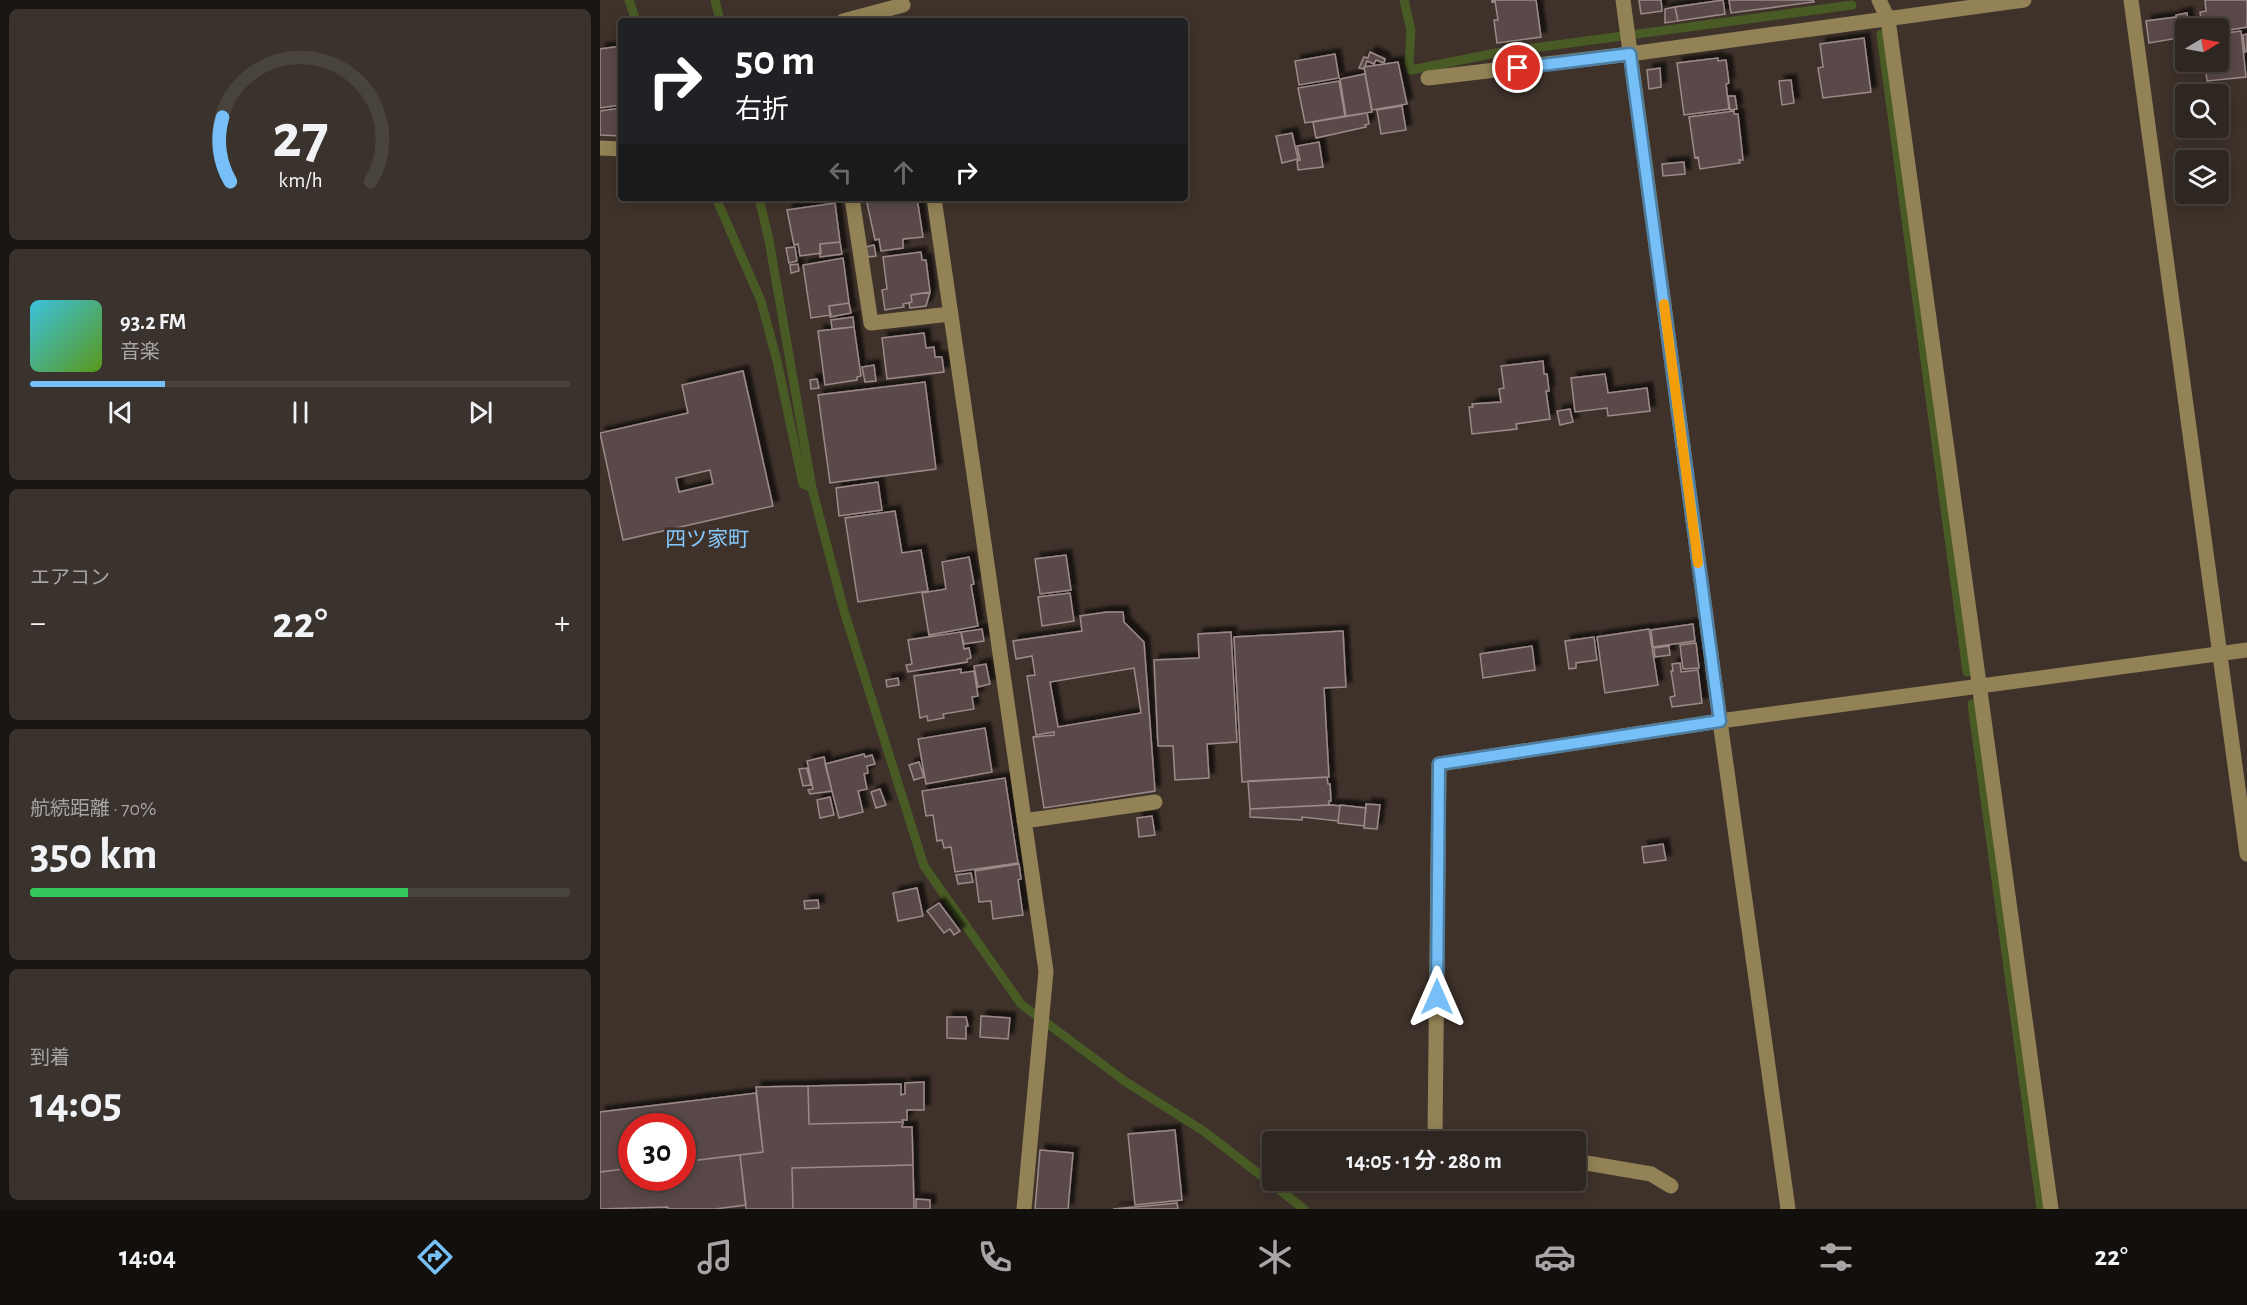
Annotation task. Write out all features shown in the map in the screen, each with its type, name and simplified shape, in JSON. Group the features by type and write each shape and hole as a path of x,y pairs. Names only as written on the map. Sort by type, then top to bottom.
{"street":[{"path":"1623,0 1788,1209"},
{"path":"1880,0 1888,19 2050,1209"},
{"path":"1428,78 1630,54 2024,0"},
{"path":"2132,0 2247,854"},
{"path":"853,18 902,3 905,18"},
{"path":"600,148 618,149"},
{"path":"852,201 871,323 950,314"},
{"path":"934,201 1046,972 1024,1209"},
{"path":"1436,1131 1439,764 1720,721 2247,650"},
{"path":"1024,821 1155,802"},
{"path":"1586,1163 1651,1174 1671,1186"}],"building":[{"path":"1492,0 1536,0 1541,37 1497,43 1494,20 1498,20 1495,1 1492,2"},
{"path":"1639,0 1661,0 1662,11 1641,14"},
{"path":"1723,0 1725,14 1678,21 1675,7"},
{"path":"1729,0 1813,0 1814,2 1731,13"},
{"path":"2205,0 2247,0 2247,27 2229,30 2229,18 2201,18 2200,12 2206,11"},
{"path":"1675,7 1678,21 1665,23 1665,9"},
{"path":"2187,13 2188,18 2176,18 2176,15"},
{"path":"2176,17 2175,39 2149,43 2146,21"},
{"path":"2241,31 2246,77 2207,81 2206,72 2229,72 2229,33"},
{"path":"2247,34 2247,51 2245,52 2243,35"},
{"path":"1864,38 1871,92 1823,98 1818,68 1823,67 1820,44"},
{"path":"618,46 618,105 600,108 600,49"},
{"path":"1370,52 1385,59 1384,63 1376,60 1374,64 1367,61 1364,69 1359,68 1364,57 1368,58"},
{"path":"1335,54 1339,78 1299,85 1295,61"},
{"path":"1718,58 1718,61 1726,60 1729,109 1684,115 1677,63"},
{"path":"1398,62 1407,104 1372,110 1364,67"},
{"path":"1660,68 1661,87 1649,89 1647,70"},
{"path":"1365,74 1372,112 1346,116 1340,79"},
{"path":"1791,80 1794,103 1782,105 1779,81"},
{"path":"1339,81 1345,116 1305,123 1298,88"},
{"path":"1728,96 1735,96 1737,109 1730,110"},
{"path":"1402,106 1406,130 1381,134 1377,110"},
{"path":"618,108 618,136 600,135 600,111"},
{"path":"1734,111 1734,114 1738,114 1743,160 1739,160 1740,163 1700,169 1698,157 1695,158 1689,117"},
{"path":"1367,113 1369,124 1365,125 1366,127 1316,138 1313,122"},
{"path":"1292,133 1298,159 1282,163 1276,136"},
{"path":"1319,142 1323,167 1298,170 1297,161 1300,160 1297,146"},
{"path":"1684,162 1685,174 1663,176 1662,164"},
{"path":"917,201 923,237 903,239 903,248 881,251 879,239 875,240 867,203"},
{"path":"835,203 840,242 820,244 821,253 800,256 798,244 794,245 787,210"},
{"path":"840,242 842,254 820,257 820,244"},
{"path":"874,245 876,256 868,257 866,247"},
{"path":"795,247 797,261 789,263 786,248"},
{"path":"921,252 922,260 926,260 930,292 911,295 912,302 903,304 904,307 885,310 882,290 887,289 883,257"},
{"path":"843,258 849,303 829,306 831,315 811,318 803,265"},
{"path":"798,264 799,271 791,273 790,265"},
{"path":"930,292 926,306 910,308 911,295"},
{"path":"849,303 851,313 830,317 829,306"},
{"path":"853,317 854,327 832,329 831,320"},
{"path":"854,327 861,376 857,377 857,380 825,385 818,331"},
{"path":"924,333 926,348 934,347 935,357 942,357 944,372 887,379 882,338"},
{"path":"1543,361 1544,374 1547,374 1549,391 1546,391 1550,419 1516,424 1517,429 1472,434 1469,407 1473,407 1472,404 1501,402 1499,389 1504,388 1501,366"},
{"path":"874,365 876,381 865,382 862,367"},
{"path":"743,371 773,506 623,540 600,433 688,413 682,385","holes":["710,470 713,484 679,492 676,478"]},
{"path":"1605,374 1608,393 1647,388 1650,411 1608,416 1607,408 1575,412 1571,378"},
{"path":"817,379 819,388 811,389 810,380"},
{"path":"925,382 936,469 830,483 818,395"},
{"path":"1570,409 1573,422 1560,425 1557,411"},
{"path":"878,482 882,510 839,516 836,488"},
{"path":"895,511 902,553 921,550 928,591 858,602 845,518"},
{"path":"1066,555 1071,590 1040,594 1035,559"},
{"path":"969,557 978,626 929,635 922,593 946,589 942,562"},
{"path":"1070,593 1074,621 1042,626 1038,597"},
{"path":"1123,612 1124,622 1144,642 1155,791 1044,808 1033,737 1054,735 1054,732 1036,735 1027,676 1035,675 1032,656 1016,659 1013,641 1082,631 1080,616","holes":["1134,668 1141,713 1058,727 1050,682"]},
{"path":"1693,624 1695,641 1653,647 1651,630"},
{"path":"982,629 984,641 964,644 961,632"},
{"path":"1649,629 1658,685 1605,693 1597,637"},
{"path":"1343,631 1346,687 1324,688 1329,777 1242,782 1234,637"},
{"path":"961,632 964,649 969,648 971,658 967,659 967,662 908,672 906,665 912,664 908,640"},
{"path":"1231,632 1237,742 1207,744 1209,778 1175,780 1173,746 1158,746 1154,660 1199,658 1198,634"},
{"path":"1594,637 1597,660 1576,663 1576,668 1569,669 1565,641"},
{"path":"1696,643 1699,668 1683,669 1680,645"},
{"path":"1532,646 1535,670 1483,678 1480,654"},
{"path":"1669,646 1670,655 1655,657 1654,648"},
{"path":"1680,663 1681,672 1698,670 1702,703 1672,707 1670,697 1675,696 1672,664"},
{"path":"986,664 990,684 978,687 974,666"},
{"path":"961,669 961,673 974,671 978,696 972,697 974,709 943,714 944,718 928,721 927,716 920,718 914,676"},
{"path":"898,678 899,685 887,687 886,680"},
{"path":"985,728 992,772 926,784 918,739"},
{"path":"864,754 865,757 872,755 875,764 867,766 868,773 864,774 867,789 858,791 863,812 839,818 825,764"},
{"path":"824,757 832,791 810,794 808,790 813,789 807,761"},
{"path":"919,762 924,777 914,780 909,765"},
{"path":"807,768 811,785 803,786 799,769"},
{"path":"1327,777 1328,784 1330,784 1331,801 1329,805 1250,809 1248,781"},
{"path":"1005,778 1018,863 955,872 951,847 944,848 942,840 937,841 933,815 926,816 922,791"},
{"path":"880,789 886,805 876,808 871,792"},
{"path":"830,797 834,815 820,818 817,800"},
{"path":"1366,804 1380,805 1377,829 1364,828"},
{"path":"1340,805 1366,808 1364,826 1338,823"},
{"path":"1340,806 1338,821 1302,817 1302,820 1250,817 1250,809"},
{"path":"1152,816 1155,835 1139,837 1137,818"},
{"path":"1663,844 1666,860 1644,863 1642,847"},
{"path":"1019,864 1021,879 1018,880 1023,915 993,919 991,901 979,902 975,871"},
{"path":"971,873 973,882 958,884 956,875"},
{"path":"917,888 923,916 898,921 893,893"},
{"path":"818,900 819,908 805,909 804,901"},
{"path":"939,903 960,931 954,935 950,929 944,933 927,911"},
{"path":"981,1016 1010,1018 1008,1039 980,1037"},
{"path":"947,1017 966,1017 968,1026 966,1026 966,1039 947,1038"},
{"path":"924,1082 924,1110 907,1110 907,1120 902,1120 903,1122 809,1124 808,1086 901,1084 901,1095 905,1094 905,1083"},
{"path":"808,1086 809,1124 903,1122 902,1127 912,1127 913,1165 792,1168 793,1209 746,1209 740,1155 763,1152 756,1087"},
{"path":"756,1093 763,1152 696,1160 696,1113 618,1113 618,1170 600,1172 600,1112"},
{"path":"1175,1130 1182,1200 1135,1205 1128,1134"},
{"path":"1040,1150 1073,1153 1068,1209 1035,1209"},
{"path":"740,1155 746,1205 715,1209 668,1209 668,1207 600,1209 600,1172 618,1170 618,1191 696,1191 696,1160"},
{"path":"913,1165 914,1209 793,1209 792,1168"},
{"path":"916,1199 930,1200 930,1209 916,1209"},
{"path":"1177,1203 1178,1209 1113,1209"}],"waterway":[{"path":"629,0 635,18"},
{"path":"715,0 719,18"},
{"path":"1404,0 1411,30 1409,64 1411,70 1496,53 1852,5"},
{"path":"1881,34 1967,672"},
{"path":"717,201 761,301 777,361 803,484 812,488"},
{"path":"760,201 769,240 812,488 844,611 924,866 1021,1004 1126,1082 1205,1132 1304,1209"},
{"path":"1972,704 2041,1209"}],"slow traffic":[{"path":"1664,304 1698,563"}],"district":[{"name":"四ツ家町","path":"707,539"}],"route":[{"path":"1437,997 1439,764 1720,721 1630,54 1518,68"}]}
